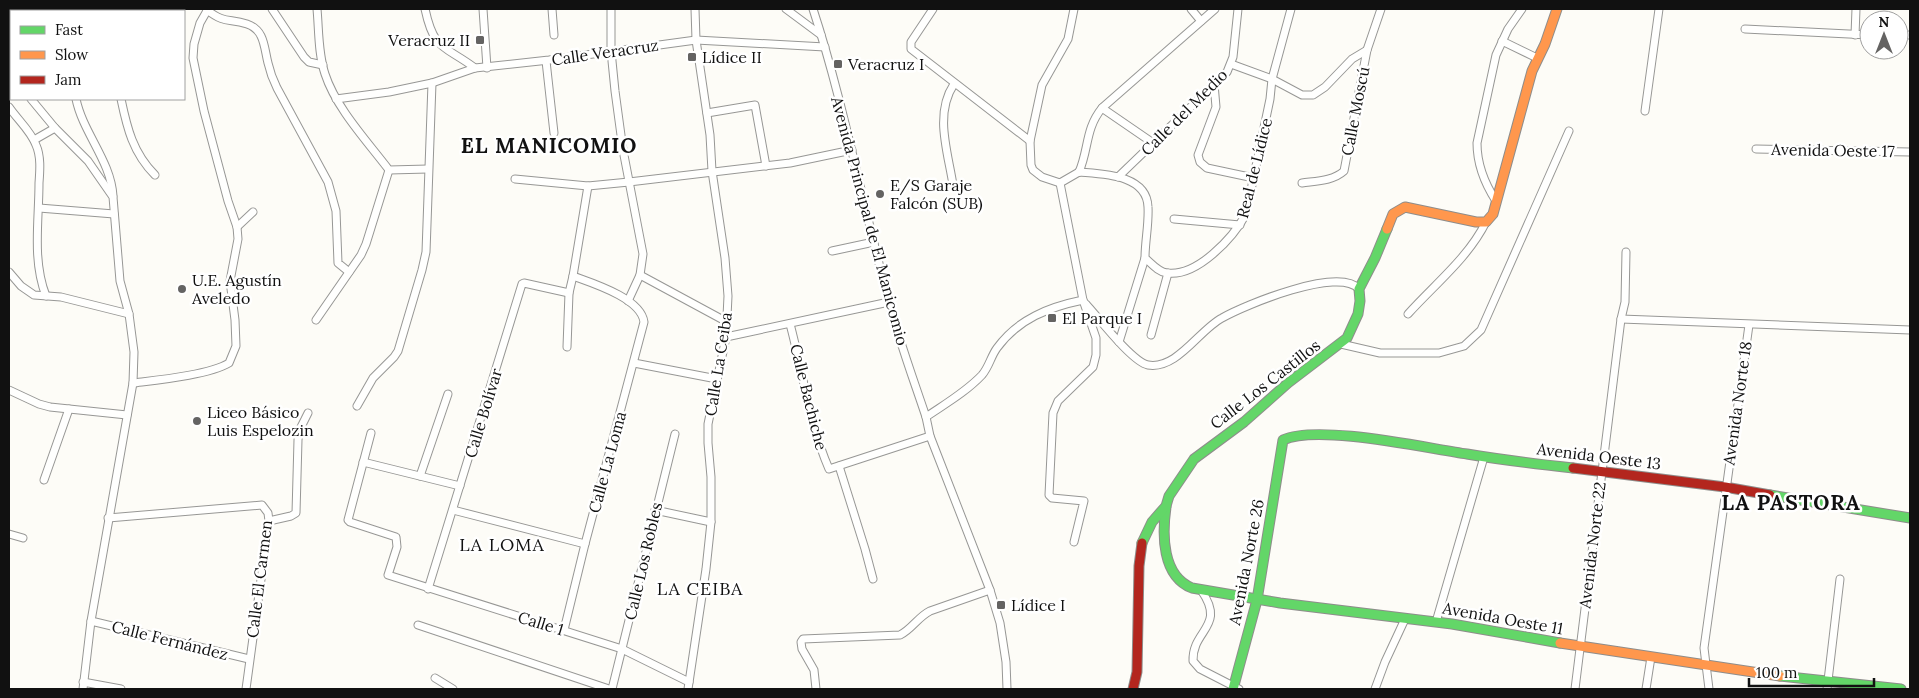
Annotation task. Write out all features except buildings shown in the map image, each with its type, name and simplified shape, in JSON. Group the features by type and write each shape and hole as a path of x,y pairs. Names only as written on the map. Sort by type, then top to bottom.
{"street":[{"path":"272,9 304,57 309,62 323,65"},
{"path":"317,9 323,65 329,84 336,99 389,170"},
{"path":"425,9 433,37 438,44 474,68"},
{"path":"483,9 487,68"},
{"path":"552,9 554,35"},
{"path":"611,9 611,51 619,120 642,246 643,263 640,276 628,301"},
{"name":"Calle La Ceiba","path":"689,686 711,522 712,477 708,424 726,337 728,296 725,258 712,171 707,113 696,40 695,9"},
{"path":"786,9 822,36"},
{"name":"Avenida Principal de El Manicomio","path":"813,9 852,150 888,302 926,417 930,436 990,590 1000,623 1006,662 1007,689"},
{"path":"934,9 911,42 911,48 954,84 1030,142"},
{"path":"1074,9 1068,39 1044,78 1042,85 1030,142 1031,165 1033,170 1042,177 1060,183 1079,172 1109,174 1134,182 1145,196 1147,202 1145,258 1119,342"},
{"path":"1191,9 1201,20"},
{"path":"1079,172 1084,160 1087,138 1096,116 1102,108 1214,9"},
{"name":"Calle del Medio","path":"1118,177 1227,72 1233,57 1238,9"},
{"name":"Real de Lídice","path":"1168,273 1190,269 1207,260 1240,225 1246,214 1270,98 1272,79 1291,9"},
{"name":"Calle Moscú","path":"1302,183 1338,176 1344,171 1367,50 1381,9"},
{"path":"1496,201 1482,170 1477,152 1477,143 1496,55 1508,29 1522,9"},
{"path":"1408,314 1445,277 1479,235 1493,214 1504,180 1532,71 1557,9"},
{"path":"1646,111 1659,9"},
{"path":"1855,34 1856,9"},
{"path":"133,383 168,379 218,368 230,361 236,346 230,281 238,239 237,227 228,201 204,111 193,58 194,44 200,23 208,10 217,18 228,22 246,24 254,28 262,36 277,88 328,182 336,211 338,263 349,272"},
{"path":"1745,29 1859,34"},
{"name":"Calle Veracruz","path":"336,99 375,95 432,83 474,68 546,61 696,40 825,47"},
{"path":"1502,41 1537,58"},
{"path":"1231,64 1272,79 1302,95 1313,96 1325,88 1352,59 1367,50"},
{"path":"546,61 554,133"},
{"path":"357,406 374,378 396,354 422,270 426,252 432,83"},
{"path":"953,185 944,131 944,108 946,96 954,84"},
{"path":"1214,84 1216,107 1198,156 1200,162 1207,168 1254,178"},
{"path":"32,100 55,128 88,161 113,197"},
{"path":"76,100 83,121 111,178 120,281 129,314 134,352 133,383 91,621 83,686 121,689"},
{"path":"121,100 132,144 145,166 155,175"},
{"path":"707,113 755,105 766,166"},
{"path":"9,107 34,140 39,153 39,208 36,257 41,283 46,296"},
{"path":"1102,108 1154,143"},
{"path":"34,140 55,128"},
{"path":"1341,344 1380,353 1439,353 1464,346 1481,330 1569,131"},
{"name":"Avenida Oeste 17","path":"1756,149 1910,152"},
{"path":"515,179 588,186 790,163 852,150"},
{"path":"389,170 428,169"},
{"path":"316,320 361,255 389,170"},
{"path":"1060,183 1082,300 1096,338 1096,355 1093,367 1058,401 1053,413 1048,495 1052,498 1084,502 1074,542"},
{"path":"567,347 569,293 588,186"},
{"name":"Calle Los Castillos","path":"1133,689 1137,672 1139,566 1142,541 1152,522 1166,506 1169,496 1194,458 1244,422 1288,383 1341,344 1351,332 1360,300 1359,289 1375,258 1393,214 1399,209 1413,207 1476,222 1486,222"},
{"path":"39,208 114,214"},
{"path":"237,227 252,212"},
{"path":"1174,218 1240,225"},
{"path":"832,250 874,242"},
{"name":"Avenida Norte 22","path":"1575,689 1601,470 1621,319 1625,302 1626,252"},
{"path":"1145,258 1159,270 1168,273 1151,335"},
{"path":"10,275 34,295 68,298 129,314"},
{"name":"Calle La Loma","path":"564,630 644,322 641,313 628,301 609,290 573,276"},
{"path":"640,276 727,322"},
{"path":"1082,300 1119,342 1136,358 1146,365 1164,365 1195,341 1210,326 1222,318 1258,302 1305,286 1325,282 1353,284 1359,289"},
{"name":"Calle Bolívar","path":"428,589 522,284 569,293"},
{"path":"926,417 982,374 995,350 1018,325 1048,309 1082,300"},
{"path":"726,337 888,302"},
{"path":"1621,319 1910,330"},
{"name":"Calle Bachiche","path":"790,324 800,358 811,419 829,469 839,466"},
{"name":"Avenida Norte 18","path":"1709,689 1708,667 1704,648 1749,325"},
{"path":"634,363 717,379"},
{"path":"9,390 39,404 128,415"},
{"path":"420,476 448,394"},
{"path":"44,480 69,409"},
{"path":"269,521 290,516 296,512 299,431 308,412"},
{"path":"371,433 363,462 460,486"},
{"name":"Calle Los Robles","path":"610,689 622,649 675,434"},
{"name":"Avenida Oeste 13","path":"1283,440 1305,434 1365,439 1484,457 1601,470 1725,487 1910,518"},
{"path":"873,580 839,466 930,436"},
{"name":"Avenida Norte 26","path":"1235,688 1257,600 1283,440"},
{"path":"1436,622 1484,457"},
{"name":"Calle 1","path":"363,462 349,521 396,537 397,547 388,575 622,649 689,686"},
{"name":"Calle El Carmen","path":"108,518 262,506 268,513 269,521 246,689"},
{"name":"Avenida Oeste 11","path":"1166,506 1164,534 1173,574 1184,585 1201,590 1257,600 1436,622 1828,686 1902,689"},
{"path":"453,510 585,544"},
{"path":"655,510 711,522"},
{"path":"9,534 23,538"},
{"path":"1828,686 1840,579"},
{"path":"816,689 814,670 802,649 802,639 900,635 906,632 921,616 930,611 990,590"},
{"path":"1201,590 1208,600 1211,619 1195,647 1193,661 1200,669 1235,688"},
{"path":"1375,689 1384,662 1405,619"},
{"name":"Calle Fernández","path":"91,621 249,659"},
{"path":"418,625 610,689"},
{"path":"1646,689 1652,657"},
{"path":"434,678 453,689"}],"traffic: fast":[{"path":"1142,543 1152,522 1166,506 1169,496 1194,459 1244,422 1288,383 1347,338 1358,314 1359,289 1387,229"},
{"path":"1233,689 1257,600 1283,440 1299,436 1346,436 1573,468"},
{"path":"1770,495 1910,518"},
{"path":"1166,507 1164,530 1166,554 1175,574 1182,582 1192,588 1280,603 1452,624 1560,643"},
{"path":"1780,676 1901,689"}],"traffic: slow":[{"path":"1387,229 1393,214 1405,207 1476,222 1486,222 1493,214 1532,71 1545,44 1557,9"},
{"path":"1560,643 1780,676"}],"traffic: jam":[{"path":"1573,468 1725,487 1770,495"},
{"path":"1133,689 1137,672 1139,566 1142,543"}],"place":[{"name":"Veracruz II","path":"480,40"},
{"name":"Lídice II","path":"692,57"},
{"name":"Veracruz I","path":"838,64"},
{"name":"E/S Garaje Falcón (SUB)","path":"880,194"},
{"name":"U.E. Agustín Aveledo","path":"182,289"},
{"name":"El Parque I","path":"1052,318"},
{"name":"Liceo Básico Luis Espelozin","path":"197,421"},
{"name":"Lídice I","path":"1001,605"}],"district":[{"name":"EL MANICOMIO","path":"549,145"},
{"name":"LA PASTORA","path":"1791,502"},
{"name":"LA LOMA","path":"502,544"},
{"name":"LA CEIBA","path":"700,588"}]}
